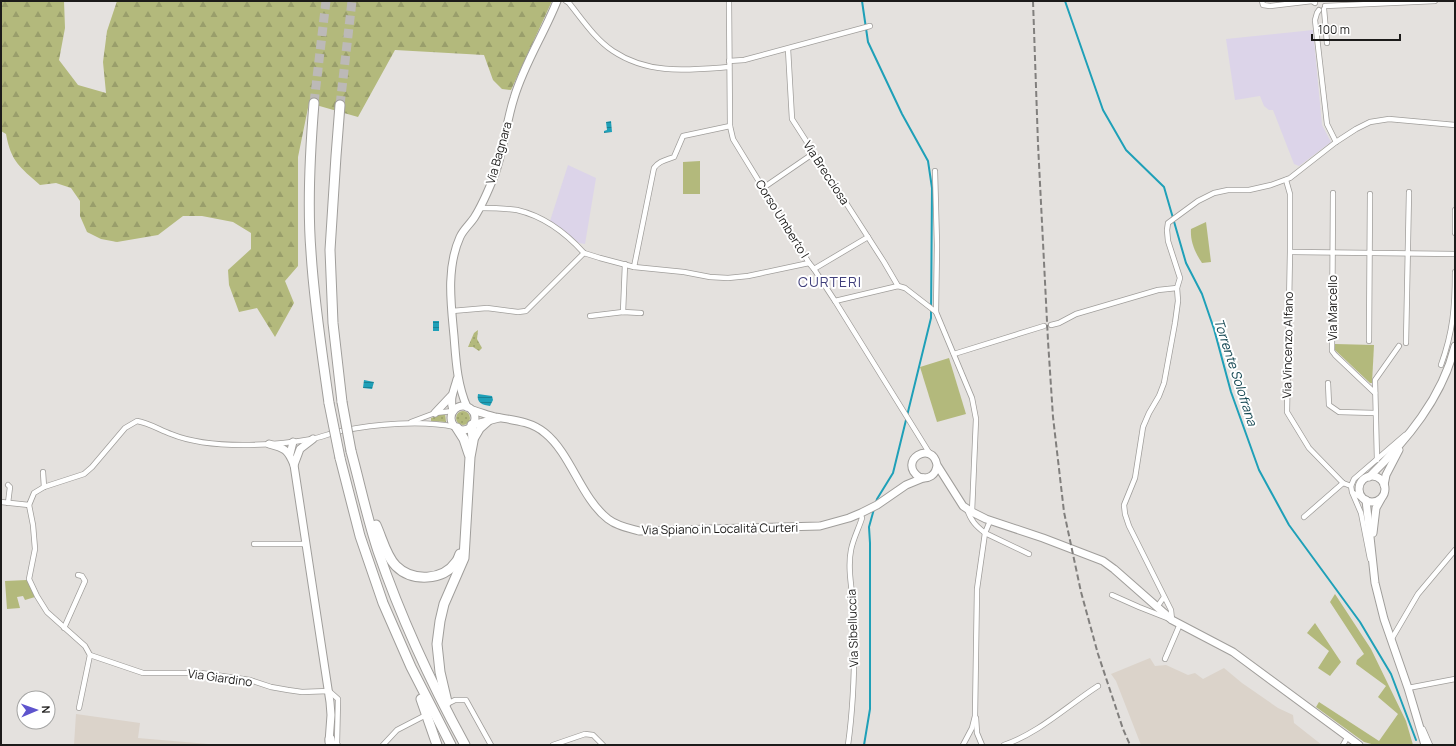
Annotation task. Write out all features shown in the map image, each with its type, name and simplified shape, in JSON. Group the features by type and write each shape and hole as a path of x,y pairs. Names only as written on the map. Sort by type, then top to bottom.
{"highway":[{"path":"314,102 309,163 311,251 318,324 329,403 340,458 360,536 383,603 411,667 450,745"},
{"path":"340,105 330,250 333,323 342,402 351,450 378,550 409,632 465,745"},
{"path":"452,721 440,672 437,644 444,604 464,558 470,456 473,441 472,425"},
{"path":"456,428 464,439 470,456"},
{"path":"364,497 388,554 396,566 410,576 426,578 446,571 456,563 466,541"},
{"path":"411,667 437,745"}],"main road":[{"name":"Via Bagnara","path":"469,409 462,396 457,377 451,275 456,250 460,236 487,194 495,172 514,98 524,70 540,40 557,1"},
{"path":"1424,745 1408,688 1391,641 1375,583 1365,500 1360,494 1360,486 1363,480 1369,477 1408,435 1424,415 1447,370 1455,346"},
{"name":"Via Bagnara","path":"453,411 451,396 457,377"},
{"path":"435,413 451,396"},
{"path":"461,406 469,409 474,418 472,425 467,429 456,428 451,418 453,411 461,406"},
{"name":"Via Spiano in Località Curteri","path":"469,409 502,418 526,422 545,433 562,454 595,505 608,519 620,526 639,531 820,526 849,518 860,513 906,485 923,478"},
{"name":"Via Spiano in Località Curteri","path":"472,425 502,418"},
{"path":"473,441 480,429 491,420"},
{"path":"1371,545 1376,508 1384,494 1386,475 1408,435"},
{"path":"294,465 300,449 313,439"},
{"path":"293,442 300,449"},
{"path":"290,454 293,442"},
{"path":"269,444 282,447 290,454 294,465 329,691 331,715 330,743"},
{"path":"906,485 913,471 912,463 916,456 928,453 936,461 937,465 963,506 969,511 990,521 1043,538 1103,561 1172,620 1233,652 1353,742"},
{"path":"932,476 937,465"},
{"path":"913,471 923,478 932,476 947,480"},
{"path":"1369,477 1378,478 1384,485"},
{"path":"1365,500 1373,502 1381,499"}],"street":[{"path":"566,1 593,32 612,50 633,62 678,71 729,68"},
{"name":"Corso Umberto I","path":"729,1 730,126 733,139 809,263 835,301 931,455"},
{"path":"1262,1 1263,5 1270,6 1312,1 1316,2 1315,6 1435,1"},
{"path":"1323,6 1327,42"},
{"path":"1323,6 1316,13 1315,20 1327,124 1336,142"},
{"path":"729,61 744,60 870,26"},
{"name":"Via Brecciosa","path":"788,49 792,119 898,286"},
{"path":"1112,595 1172,620 1171,610 1129,526 1124,505 1135,478 1143,427 1164,383 1175,323 1178,301 1177,288 1180,278 1168,241 1167,230 1170,220 1180,215 1198,201 1214,193 1228,190 1249,190 1286,180 1336,142 1370,122 1389,119 1455,125"},
{"path":"634,267 654,168 658,163 674,157 682,136 730,126"},
{"path":"763,188 814,154"},
{"path":"934,311 937,245 935,171"},
{"name":"Via Vincenzo Alfano","path":"1286,180 1290,194 1287,412 1308,448 1343,483 1351,486"},
{"path":"1406,343 1409,192"},
{"name":"Via Marcello","path":"1333,193 1332,351 1334,355 1375,393"},
{"path":"1369,342 1370,194"},
{"path":"479,208 508,209 536,216 564,234 584,253 634,267 728,278 809,263"},
{"path":"1455,210 1455,233"},
{"path":"814,269 868,237"},
{"path":"1293,252 1455,254"},
{"path":"452,311 487,308 518,312 526,311 584,253"},
{"path":"623,312 625,264"},
{"path":"1441,364 1452,330 1455,272"},
{"path":"835,301 898,286 905,288 934,311 972,398 976,419 969,511 970,519 977,527 986,533 1029,554"},
{"path":"1051,325 1091,309 1158,290 1177,288"},
{"path":"590,316 623,312 641,313"},
{"path":"954,354 1044,326"},
{"path":"1377,460 1375,380 1399,346"},
{"path":"1328,383 1329,405 1338,412 1375,413"},
{"path":"406,424 435,413 453,411"},
{"path":"79,708 90,655 85,646 47,612 37,596 29,578 35,548 29,505 34,493 44,487 84,474 92,467 125,428 137,421 145,422 191,441 242,445 293,442 313,439 354,428 429,423 456,428"},
{"path":"1373,566 1367,550 1361,513 1351,486 1354,479 1399,439 1408,435"},
{"path":"920,454 923,442"},
{"path":"1364,471 1369,477"},
{"path":"43,472 44,487"},
{"path":"1304,517 1343,483"},
{"path":"8,485 10,486 8,503"},
{"path":"1352,492 1365,500"},
{"path":"1,502 29,505"},
{"name":"Via Sibelluccia","path":"848,745 853,707 854,660 853,604 850,561 851,549 862,518 860,513"},
{"path":"982,745 977,733 975,716 977,589 986,533 990,521"},
{"path":"254,544 306,544"},
{"path":"1391,641 1418,594 1455,550"},
{"path":"64,628 85,581 82,576 78,575"},
{"path":"1157,607 1164,597"},
{"path":"1165,659 1180,624"},
{"name":"Via Giardino","path":"90,655 143,673 201,673 250,680 271,687 302,692 329,691"},
{"path":"1408,688 1455,679"},
{"path":"1004,745 1022,737 1056,716 1098,686"},
{"path":"329,691 338,699 338,745"},
{"path":"451,702 456,700 466,700 491,745"},
{"path":"1414,708 1430,745"},
{"path":"384,745 398,730 424,716"},
{"path":"963,745 972,728 975,716"},
{"path":"553,745 585,734 592,735 603,745"},
{"path":"1343,745 1353,742"}],"shaded area":[{"path":"1313,30 1322,125 1331,142 1299,166 1294,164 1273,110 1269,110 1264,106 1260,96 1235,100 1226,39"},
{"path":"568,165 596,178 585,244 579,243 550,221"},
{"path":"1150,658 1155,666 1166,665 1188,675 1195,673 1203,679 1224,668 1242,683 1278,708 1293,715 1294,723 1322,745 1141,745 1116,681 1111,674"},
{"path":"76,714 140,723 138,738 220,745 74,745"}],"green space":[{"path":"1,1 64,1 65,28 59,60 78,85 106,93 103,62 107,31 117,1 552,1 511,90 502,89 493,80 484,55 395,50 358,117 309,103 298,157 298,266 285,281 294,303 275,337 257,308 239,312 229,285 228,270 251,249 251,233 233,222 202,216 183,216 158,235 117,242 101,239 87,232 80,216 80,201 71,188 56,183 40,185 17,163 11,151 6,134 1,131"},
{"path":"700,161 700,194 683,194 683,162"},
{"path":"1206,222 1211,262 1202,263 1197,255 1191,238 1191,229"},
{"path":"478,330 477,339 482,348 479,351 473,347 468,347 474,333"},
{"path":"1335,344 1374,345 1372,383 1370,383 1335,350"},
{"path":"949,358 966,414 937,422 920,367"},
{"path":"463,411 468,413 470,418 468,423 463,425 458,423 456,418 458,413"},
{"path":"445,413 446,422 431,421 431,418"},
{"path":"27,580 35,597 25,600 23,596 17,597 20,608 7,609 5,581"},
{"path":"1335,594 1371,649 1406,721 1413,745 1375,745 1364,742 1316,707 1319,702 1379,741 1398,714 1378,697 1386,686 1356,664 1357,660 1364,654 1330,602"},
{"path":"1315,623 1341,662 1330,676 1318,668 1329,651 1307,633"}],"water":[{"path":"611,121 612,132 604,133 604,131 607,130 606,122"},
{"path":"433,321 439,321 439,331 433,331"},
{"path":"364,380 374,382 372,389 363,388"},
{"path":"478,394 492,396 493,400 490,406 483,404 478,400"}],"waterway":[{"path":"862,1 868,42 902,114 928,161 932,188 931,318 893,473 876,503"},
{"name":"Torrente Solofrana","path":"1065,1 1103,110 1126,150 1164,187 1186,263 1202,294 1214,329 1231,392 1259,470 1289,525 1360,622 1391,674 1416,740"},
{"path":"864,745 870,709 869,527 874,509"}],"tunnel":[{"path":"314,103 326,1"},
{"path":"340,105 352,1"}],"railway":[{"path":"1033,1 1038,144 1048,341 1053,417 1064,512 1081,592 1098,654 1123,729 1130,745"}],"district":[{"name":"CURTERI","path":"830,282"}]}
